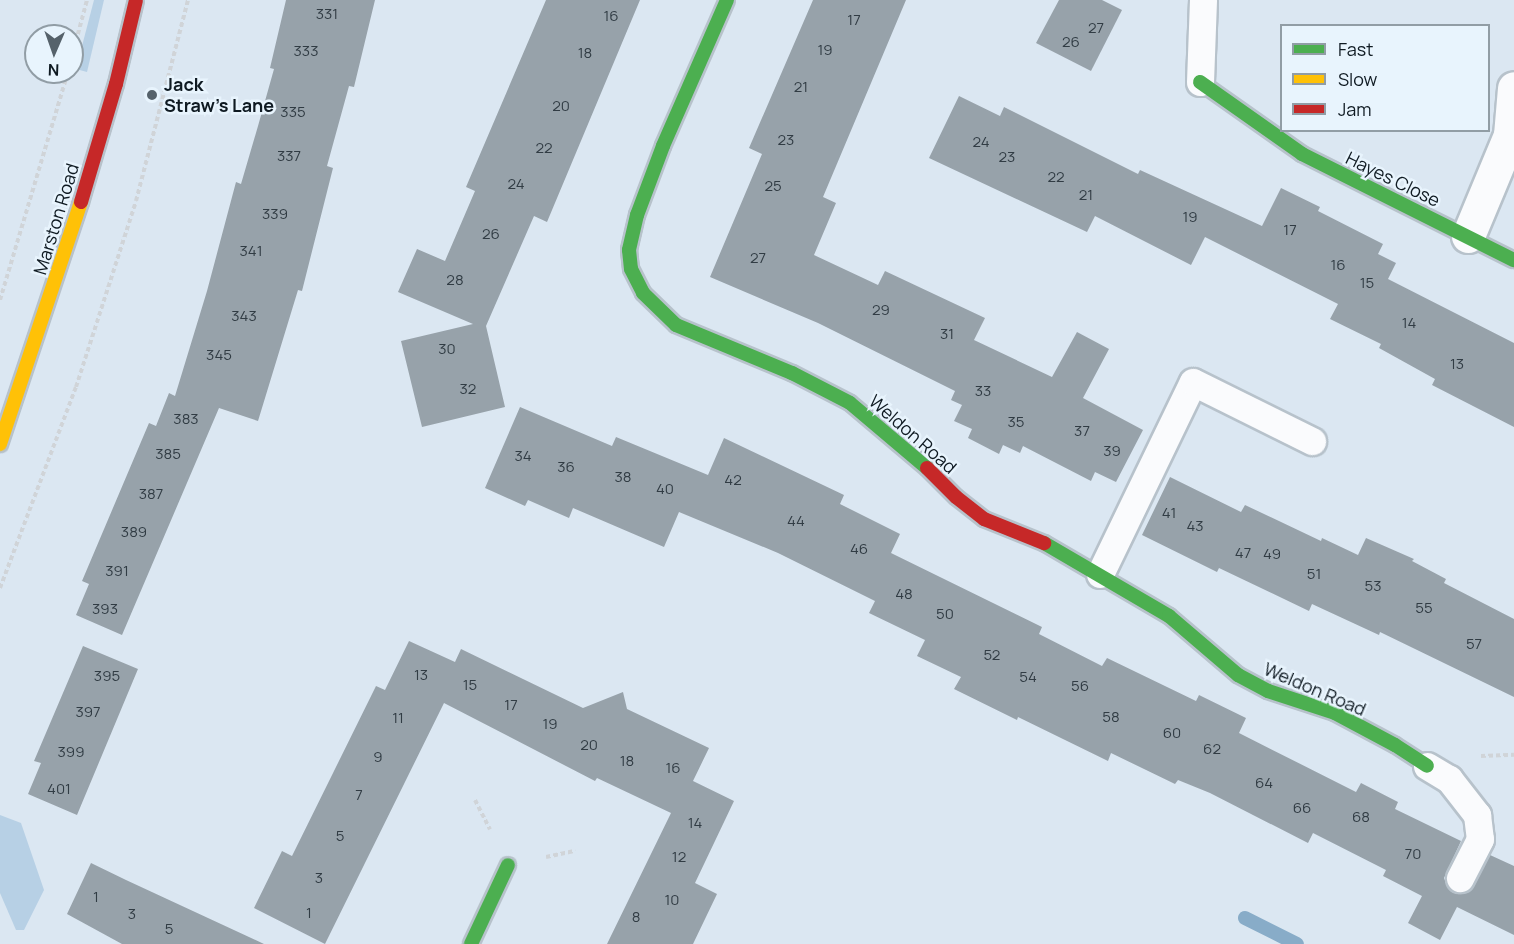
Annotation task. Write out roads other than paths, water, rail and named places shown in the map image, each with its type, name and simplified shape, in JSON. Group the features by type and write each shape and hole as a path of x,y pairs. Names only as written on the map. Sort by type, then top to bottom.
{"street":[{"name":"Marston Road","path":"0,444 78,212 116,84 136,0"},
{"name":"Weldon Road","path":"727,0 663,146 637,215 629,250 631,268 643,293 676,325 792,373 850,403 914,455 956,497 984,519 1055,547 1169,616 1239,675 1268,691 1335,713 1395,745 1427,766"},
{"name":"Hayes Close","path":"1200,82 1302,154 1514,260"},
{"path":"1468,236 1510,135 1514,88"},
{"path":"471,944 508,865"}],"lane":[{"path":"1200,82 1203,0"},
{"path":"1100,574 1193,382 1312,441"},
{"path":"1427,766 1449,779 1477,815 1480,839 1460,878"}],"waterway":[{"path":"1245,918 1297,944"}],"place":[{"name":"Jack Straw's Lane","path":"152,95"}]}
